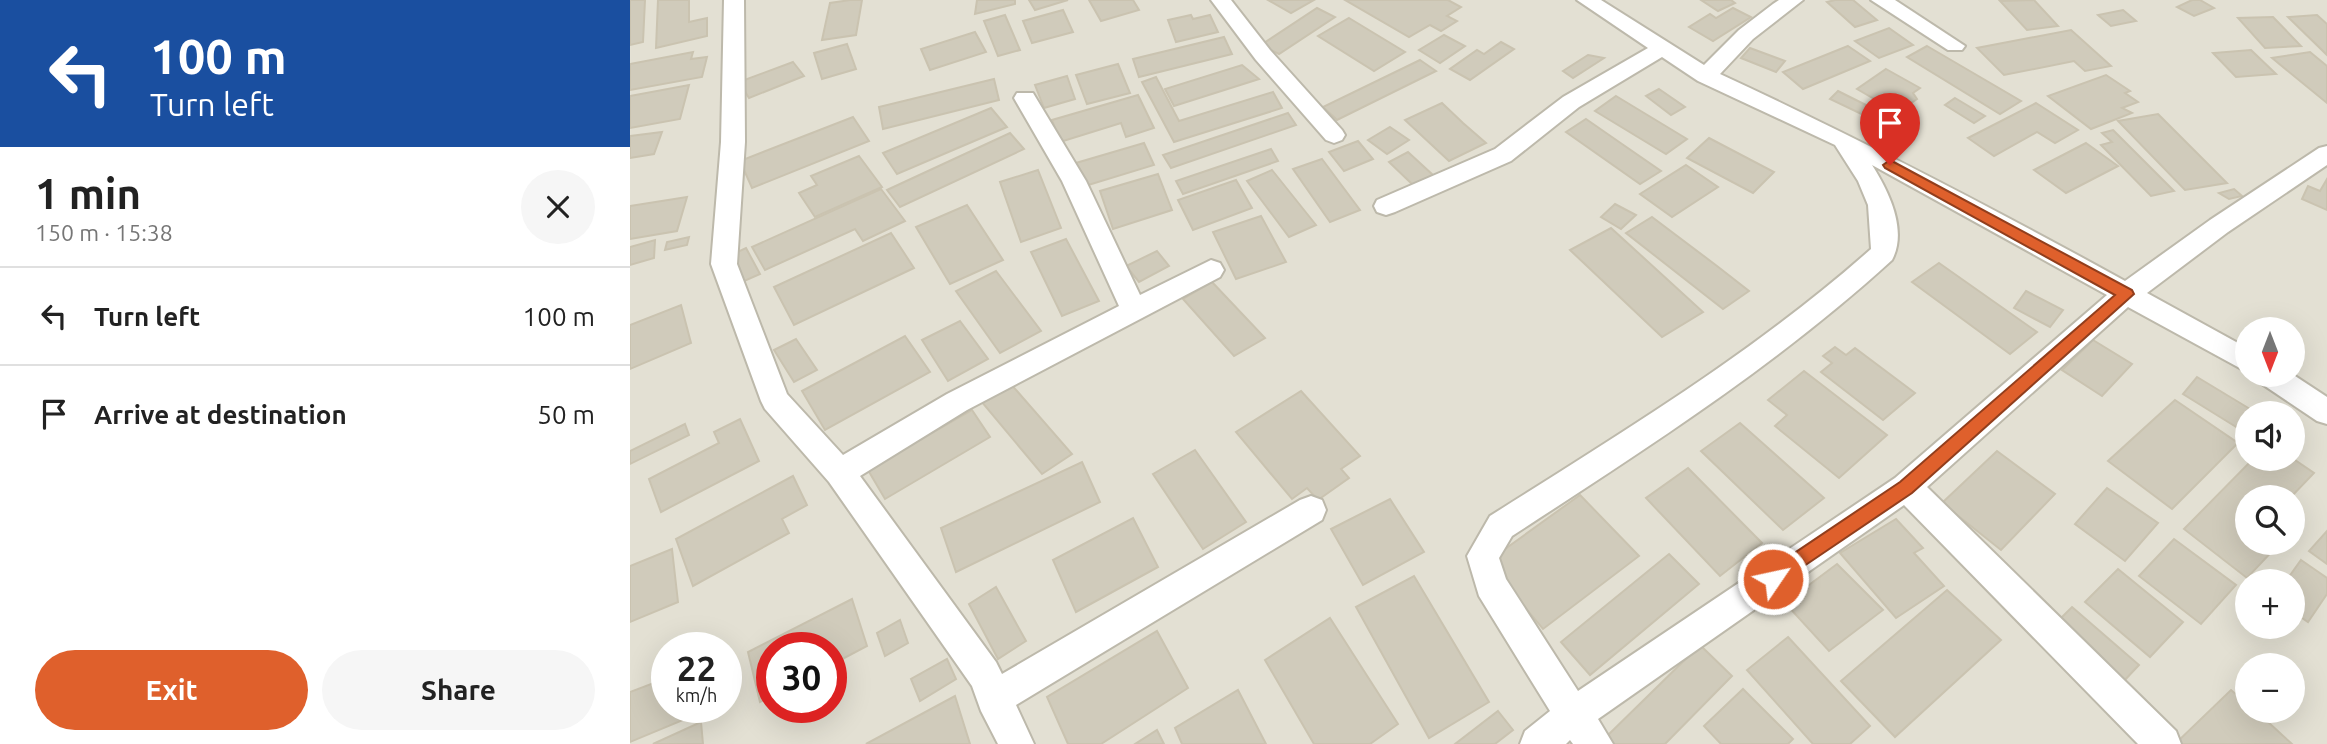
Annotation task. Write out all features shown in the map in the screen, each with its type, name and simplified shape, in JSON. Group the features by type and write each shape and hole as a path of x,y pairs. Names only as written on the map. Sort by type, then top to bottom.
{"street":[{"path":"734,0 733,142 724,264 775,401 840,473 984,674 993,699 1016,744"},
{"path":"1220,0 1334,135"},
{"path":"1587,0 1706,76 1843,140 2235,354"},
{"path":"1706,76 1735,43 1770,13 1793,0"},
{"path":"1881,0 1955,46"},
{"path":"1386,206 1503,155 1571,102 1661,49"},
{"path":"1025,98 1074,181 1134,309"},
{"path":"1595,744 1573,715 1491,585 1483,556 1501,526 1762,353 1837,297 1883,253 1886,226 1878,193 1843,140"},
{"path":"1538,744 1573,715 1906,487 2126,294 2218,226 2327,154"},
{"path":"840,473 957,402 1211,270"},
{"path":"2289,387 2327,412"},
{"path":"1906,487 2034,618 2163,744"},
{"path":"993,699 1311,510"}],"shaded area":[{"path":"630,0 2327,0 2327,744 630,744"}],"building":[{"path":"630,0 645,0 643,42 630,45"},
{"path":"658,0 689,0 689,22 707,18 707,36 656,48"},
{"path":"862,0 856,35 822,40 830,3"},
{"path":"977,0 1015,0 1015,4 975,14"},
{"path":"1029,0 1068,0 1035,10"},
{"path":"1089,0 1133,0 1139,10 1101,21"},
{"path":"1268,0 1314,0 1291,13"},
{"path":"1345,0 1448,0 1461,7 1447,16 1457,21 1441,31 1430,25 1409,37"},
{"path":"1701,0 1731,0 1735,3 1718,11"},
{"path":"1853,0 1877,20 1855,27 1827,2"},
{"path":"2034,0 2058,26 2027,30 2000,1"},
{"path":"2192,0 2200,0 2214,8 2194,16 2177,7"},
{"path":"1317,8 1335,17 1279,54 1261,45"},
{"path":"1733,8 1751,17 1713,41 1689,27 1710,14 1716,18"},
{"path":"1063,10 1073,32 1032,43 1023,21"},
{"path":"2123,10 2136,21 2111,26 2098,15"},
{"path":"1005,15 1020,50 998,56 984,21"},
{"path":"1191,15 1193,19 1210,15 1218,32 1176,42 1168,20"},
{"path":"2317,15 2327,24 2327,55 2288,17"},
{"path":"2273,17 2301,46 2265,48 2238,18"},
{"path":"1349,18 1405,52 1374,71 1318,36"},
{"path":"1889,28 1913,45 1879,58 1855,41"},
{"path":"2071,30 2111,66 2085,71 2074,61 2004,75 1977,48"},
{"path":"975,32 986,52 930,70 921,49"},
{"path":"1444,35 1465,46 1440,63 1419,50"},
{"path":"1224,37 1232,54 1139,77 1133,59"},
{"path":"1501,42 1514,49 1470,80 1450,69 1477,50 1484,54"},
{"path":"847,44 856,69 822,79 814,53"},
{"path":"1848,46 1870,61 1803,89 1783,72"},
{"path":"1927,46 2021,101 2000,114 1907,57"},
{"path":"1750,48 1785,61 1776,72 1741,58"},
{"path":"2251,50 2276,74 2236,77 2213,53"},
{"path":"693,52 691,59 707,57 702,77 630,90 630,64"},
{"path":"2310,52 2327,66 2327,103 2272,58"},
{"path":"1588,55 1604,58 1573,78 1563,71"},
{"path":"1420,60 1436,71 1337,120 1323,107"},
{"path":"793,62 804,76 749,98 739,82"},
{"path":"1118,64 1130,93 1087,104 1076,75"},
{"path":"1242,65 1259,79 1174,106 1165,89"},
{"path":"1886,69 1920,88 1913,93 1917,99 1904,108 1897,104 1890,108 1857,89"},
{"path":"2106,75 2130,91 2125,93 2138,102 2122,108 2132,113 2091,129 2048,96"},
{"path":"1067,76 1075,99 1044,108 1035,85"},
{"path":"1156,77 1179,121 1273,92 1282,108 1174,142 1142,82"},
{"path":"994,79 999,100 883,129 879,107"},
{"path":"689,85 680,119 630,128 630,96"},
{"path":"1659,89 1685,107 1671,115 1646,96"},
{"path":"1838,91 1882,113 1874,120 1830,99"},
{"path":"1138,95 1154,128 1126,137 1121,123 1060,142 1052,120"},
{"path":"1616,96 1687,139 1666,154 1595,111"},
{"path":"1955,98 1985,116 1974,123 1945,105"},
{"path":"1442,103 1486,143 1449,161 1405,120"},
{"path":"2036,103 2078,130 2055,143 2037,132 1994,156 1968,138"},
{"path":"991,108 1007,127 897,174 883,153"},
{"path":"1288,113 1296,125 1171,168 1163,155"},
{"path":"2158,114 2227,183 2185,190 2118,121"},
{"path":"853,117 869,141 752,188 740,161"},
{"path":"1586,119 1661,171 1640,184 1566,132"},
{"path":"1390,127 1409,140 1387,154 1368,140"},
{"path":"2113,130 2174,191 2151,196 2101,145 2112,142 2102,133"},
{"path":"662,132 654,154 630,158 630,136"},
{"path":"1010,133 1024,149 900,207 887,190"},
{"path":"1709,138 1774,172 1753,193 1687,158"},
{"path":"1358,141 1373,159 1344,171 1329,152"},
{"path":"1144,143 1154,165 1085,186 1076,163"},
{"path":"2086,143 2118,166 2066,193 2034,170"},
{"path":"1271,149 1278,161 1183,194 1176,181"},
{"path":"1408,152 1433,175 1413,185 1389,162"},
{"path":"859,156 882,187 815,217 799,193 817,185 811,176"},
{"path":"1322,159 1360,210 1330,222 1293,169"},
{"path":"1686,165 1718,187 1672,217 1640,194"},
{"path":"1038,170 1061,228 1021,242 1000,182"},
{"path":"1272,170 1316,225 1289,237 1247,181"},
{"path":"1158,174 1172,210 1113,229 1100,191"},
{"path":"2327,179 2327,210 2302,199 2308,186 2320,191"},
{"path":"1236,180 1252,208 1193,230 1178,200"},
{"path":"881,189 905,221 863,241 855,229 765,270 752,247"},
{"path":"2234,189 2242,196 2229,199 2219,193"},
{"path":"687,197 677,231 630,239 630,206"},
{"path":"1615,204 1636,215 1621,229 1601,217"},
{"path":"967,205 1003,260 950,284 916,227"},
{"path":"1261,216 1286,262 1236,279 1213,232"},
{"path":"1652,217 1749,291 1723,309 1626,233"},
{"path":"1611,228 1703,312 1662,337 1570,250"},
{"path":"891,233 914,268 794,325 774,287"},
{"path":"689,237 687,245 665,250 667,242"},
{"path":"1066,239 1099,301 1062,316 1031,252"},
{"path":"655,240 654,258 630,265 630,247"},
{"path":"746,248 760,274 742,282 729,256"},
{"path":"1157,251 1169,266 1139,282 1126,266"},
{"path":"1939,263 2037,332 2010,354 1912,282"},
{"path":"996,271 1041,331 1000,353 956,291"},
{"path":"1212,282 1265,338 1234,356 1183,299"},
{"path":"2026,291 2063,310 2050,327 2014,308"},
{"path":"681,305 691,343 630,369 630,325"},
{"path":"960,321 988,359 948,381 922,340"},
{"path":"905,336 930,372 825,430 802,391"},
{"path":"796,339 817,370 794,382 774,350"},
{"path":"2093,340 2132,364 2102,396 2062,370"},
{"path":"1835,347 1846,355 1855,348 1915,393 1883,420 1821,372 1832,363 1823,356"},
{"path":"1804,371 1887,435 1839,478 1775,426 1787,415 1768,400"},
{"path":"2197,377 2237,401 2235,426 2183,394"},
{"path":"1010,383 1072,454 1042,474 981,401"},
{"path":"1301,391 1360,456 1341,469 1349,478 1318,500 1307,488 1292,499 1236,432"},
{"path":"2175,400 2235,441 2235,446 2172,509 2108,461"},
{"path":"972,410 990,437 885,499 868,470"},
{"path":"740,419 759,461 661,512 649,479 719,443 714,432"},
{"path":"1740,423 1824,498 1783,530 1701,451"},
{"path":"685,424 689,435 630,464 630,451"},
{"path":"1195,450 1246,522 1203,549 1153,474"},
{"path":"1997,451 2055,494 2001,550 1942,503"},
{"path":"1082,462 1100,502 956,572 941,528"},
{"path":"2305,467 2314,473 2302,485 2235,485 2235,555 2269,555 2255,569 2235,569 2184,529 2241,471 2305,471"},
{"path":"1688,468 1762,543 1720,576 1646,498"},
{"path":"793,476 807,505 782,519 789,533 693,586 676,539"},
{"path":"2107,488 2158,523 2125,561 2075,524"},
{"path":"1580,495 1639,556 1543,629 1487,562"},
{"path":"1390,499 1424,552 1363,585 1331,529"},
{"path":"1133,518 1158,567 1076,612 1053,560"},
{"path":"1896,519 1923,548 1914,553 1944,586 1896,618 1840,553"},
{"path":"2327,531 2327,564 2309,551"},
{"path":"2174,539 2235,586 2201,624 2139,576"},
{"path":"672,549 678,602 630,622 630,566"},
{"path":"1669,554 1699,584 1590,675 1561,642"},
{"path":"2301,560 2327,578 2327,594 2308,622 2305,620 2305,569 2295,569"},
{"path":"1837,564 1883,610 1829,651 1785,603"},
{"path":"2118,569 2183,622 2150,657 2085,602"},
{"path":"1414,576 1489,702 1429,738 1356,607"},
{"path":"996,587 1026,641 998,659 969,604"},
{"path":"1947,590 2001,640 1895,737 1841,681"},
{"path":"852,599 867,646 847,657 847,632 787,632"},
{"path":"2072,607 2139,665 2121,684 2054,625"},
{"path":"1330,618 1398,724 1370,744 1314,744 1265,660"},
{"path":"900,620 908,643 885,656 877,633"},
{"path":"1157,631 1188,688 1101,744 1068,744 1047,697"},
{"path":"1788,637 1870,726 1850,744 1813,744 1747,670"},
{"path":"1700,645 1732,676 1665,744 1613,744 1606,737"},
{"path":"756,648 756,685 748,652"},
{"path":"947,659 956,679 920,701 911,679"},
{"path":"651,684 651,723 676,723 630,742 630,692"},
{"path":"1743,689 1793,739 1788,744 1721,744 1704,726"},
{"path":"1238,690 1266,744 1182,744 1175,728"},
{"path":"2231,690 2235,694 2235,723 2269,723 2292,744 2175,744"},
{"path":"955,696 970,744 866,744"},
{"path":"1498,711 1513,730 1495,744 1455,744"},
{"path":"699,723 701,723 703,744 653,744"},
{"path":"1157,730 1164,744 1135,744"}],"route":[{"path":"1773,579 1906,487 2126,294 1890,165"}]}
